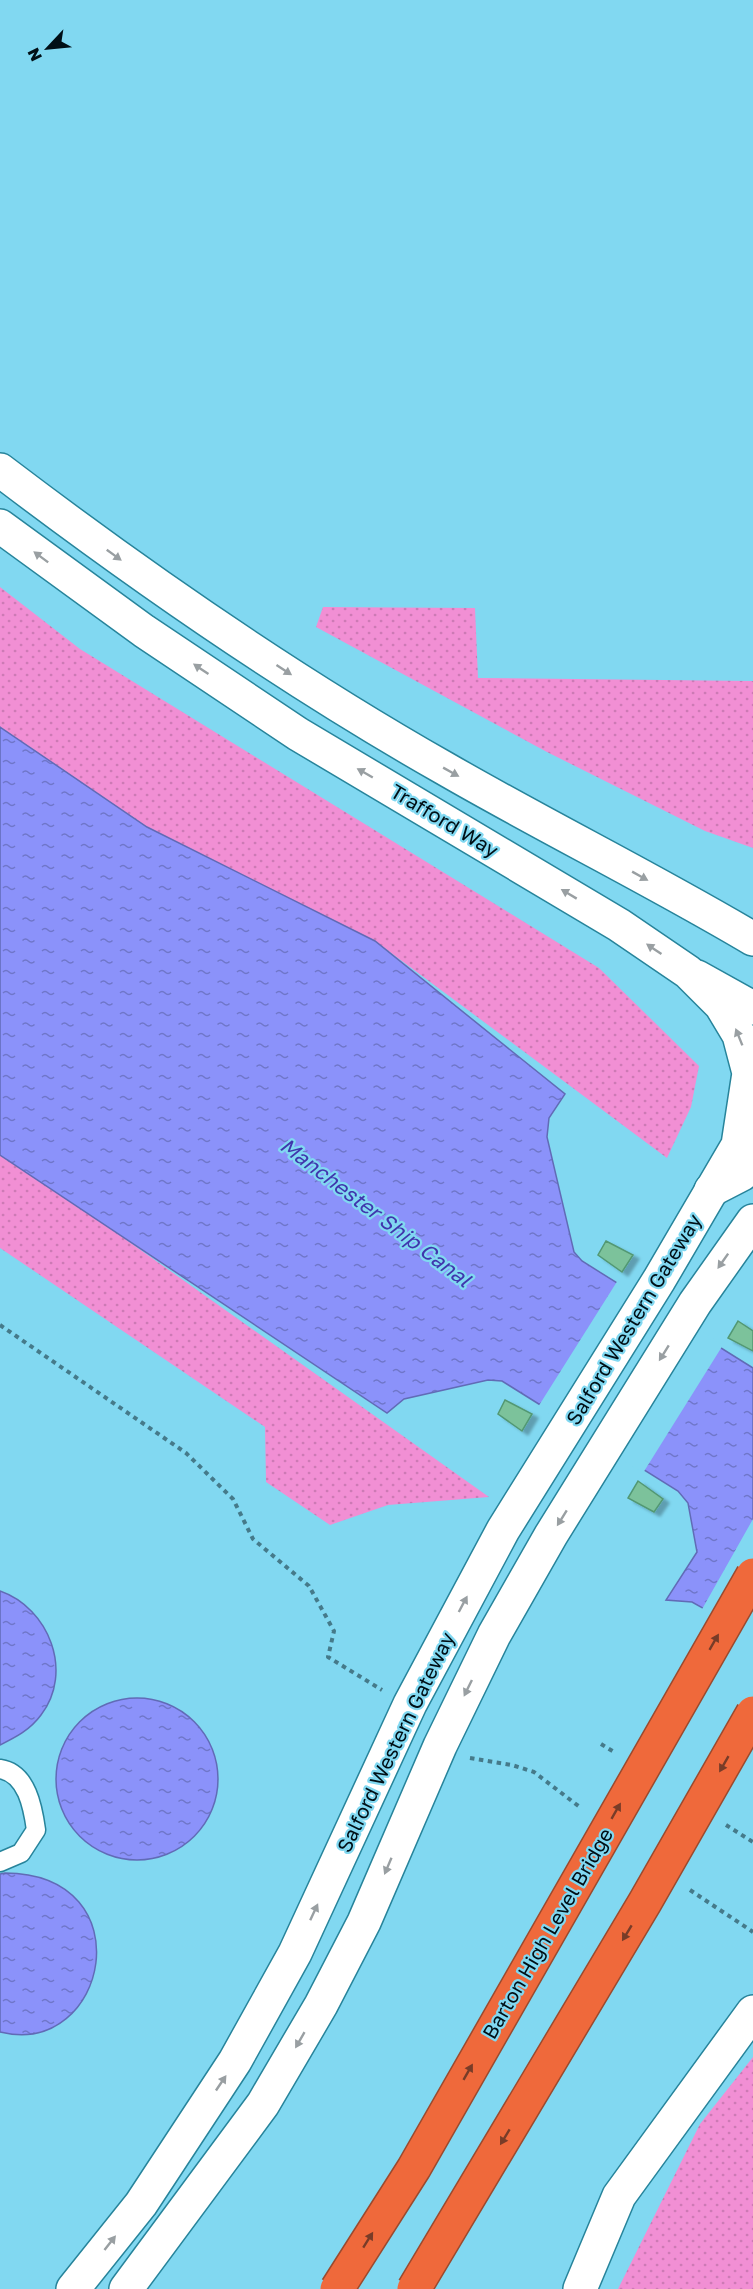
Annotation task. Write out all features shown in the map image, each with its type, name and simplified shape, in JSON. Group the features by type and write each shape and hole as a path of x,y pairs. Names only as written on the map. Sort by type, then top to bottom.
{"highway":[{"name":"Barton High Level Bridge","path":"337,2289 414,2168 753,1575"},
{"path":"414,2289 645,1902 753,1713"}],"street":[{"path":"0,470 186,607 307,685 442,768 753,939"},
{"name":"Trafford Way","path":"0,526 144,631 298,734 619,925 688,972 720,1005 739,1035 749,1073 738,1145 711,1190"},
{"path":"688,972 753,1008"},
{"path":"711,1190 742,1174 753,1158"},
{"name":"Salford Western Gateway","path":"73,2289 141,2204 235,2061 295,1953 410,1704 503,1530 659,1280 711,1190"},
{"path":"126,2289 263,2104 321,2005 364,1922 444,1736 494,1635 551,1535 695,1303 753,1221"},
{"path":"580,2289 619,2196 753,2012"}],"lane":[{"path":"0,1768 18,1779 32,1803 36,1830 21,1853 0,1862"}],"path":[{"path":"0,1325 194,1460 233,1499 253,1539 309,1586 334,1631 328,1657 375,1687"}],"shaded area":[{"path":"0,587 80,649 599,968 699,1066 691,1107 667,1158 375,941 147,827 0,727"},
{"path":"323,607 475,608 478,678 753,681 753,848 705,831 547,752 316,627"},
{"path":"0,1155 104,1224 489,1497 388,1505 330,1525 266,1482 265,1427 0,1248"},
{"path":"753,2057 753,2289 618,2289 700,2124"}],"water":[{"name":"Manchester Ship Canal","path":"0,727 147,827 375,941 565,1094 549,1118 547,1137 574,1252 582,1261 753,1368 753,1636 692,1602 666,1600 697,1552 688,1503 678,1491 502,1381 488,1380 404,1399 387,1413 0,1155"},
{"path":"0,1591 17,1599 43,1626 51,1643 55,1661 55,1680 51,1698 37,1720 17,1736 0,1745"},
{"path":"137,1698 168,1704 194,1722 212,1748 218,1779 212,1810 194,1836 168,1854 137,1860 106,1854 80,1836 62,1810 56,1779 62,1748 80,1722 106,1704"},
{"path":"0,1874 50,1881 79,1902 94,1931 96,1963 86,1994 66,2019 37,2033 0,2032"}],"pier":[{"path":"618,1280 723,1345 643,1473 538,1407"},
{"path":"753,1519 753,1639 701,1611"}],"building":[{"path":"606,1241 633,1255 622,1272 598,1255"},
{"path":"738,1321 753,1331 753,1351 728,1338"},
{"path":"505,1400 532,1414 522,1431 498,1414"},
{"path":"638,1481 663,1499 654,1512 628,1498"}]}
